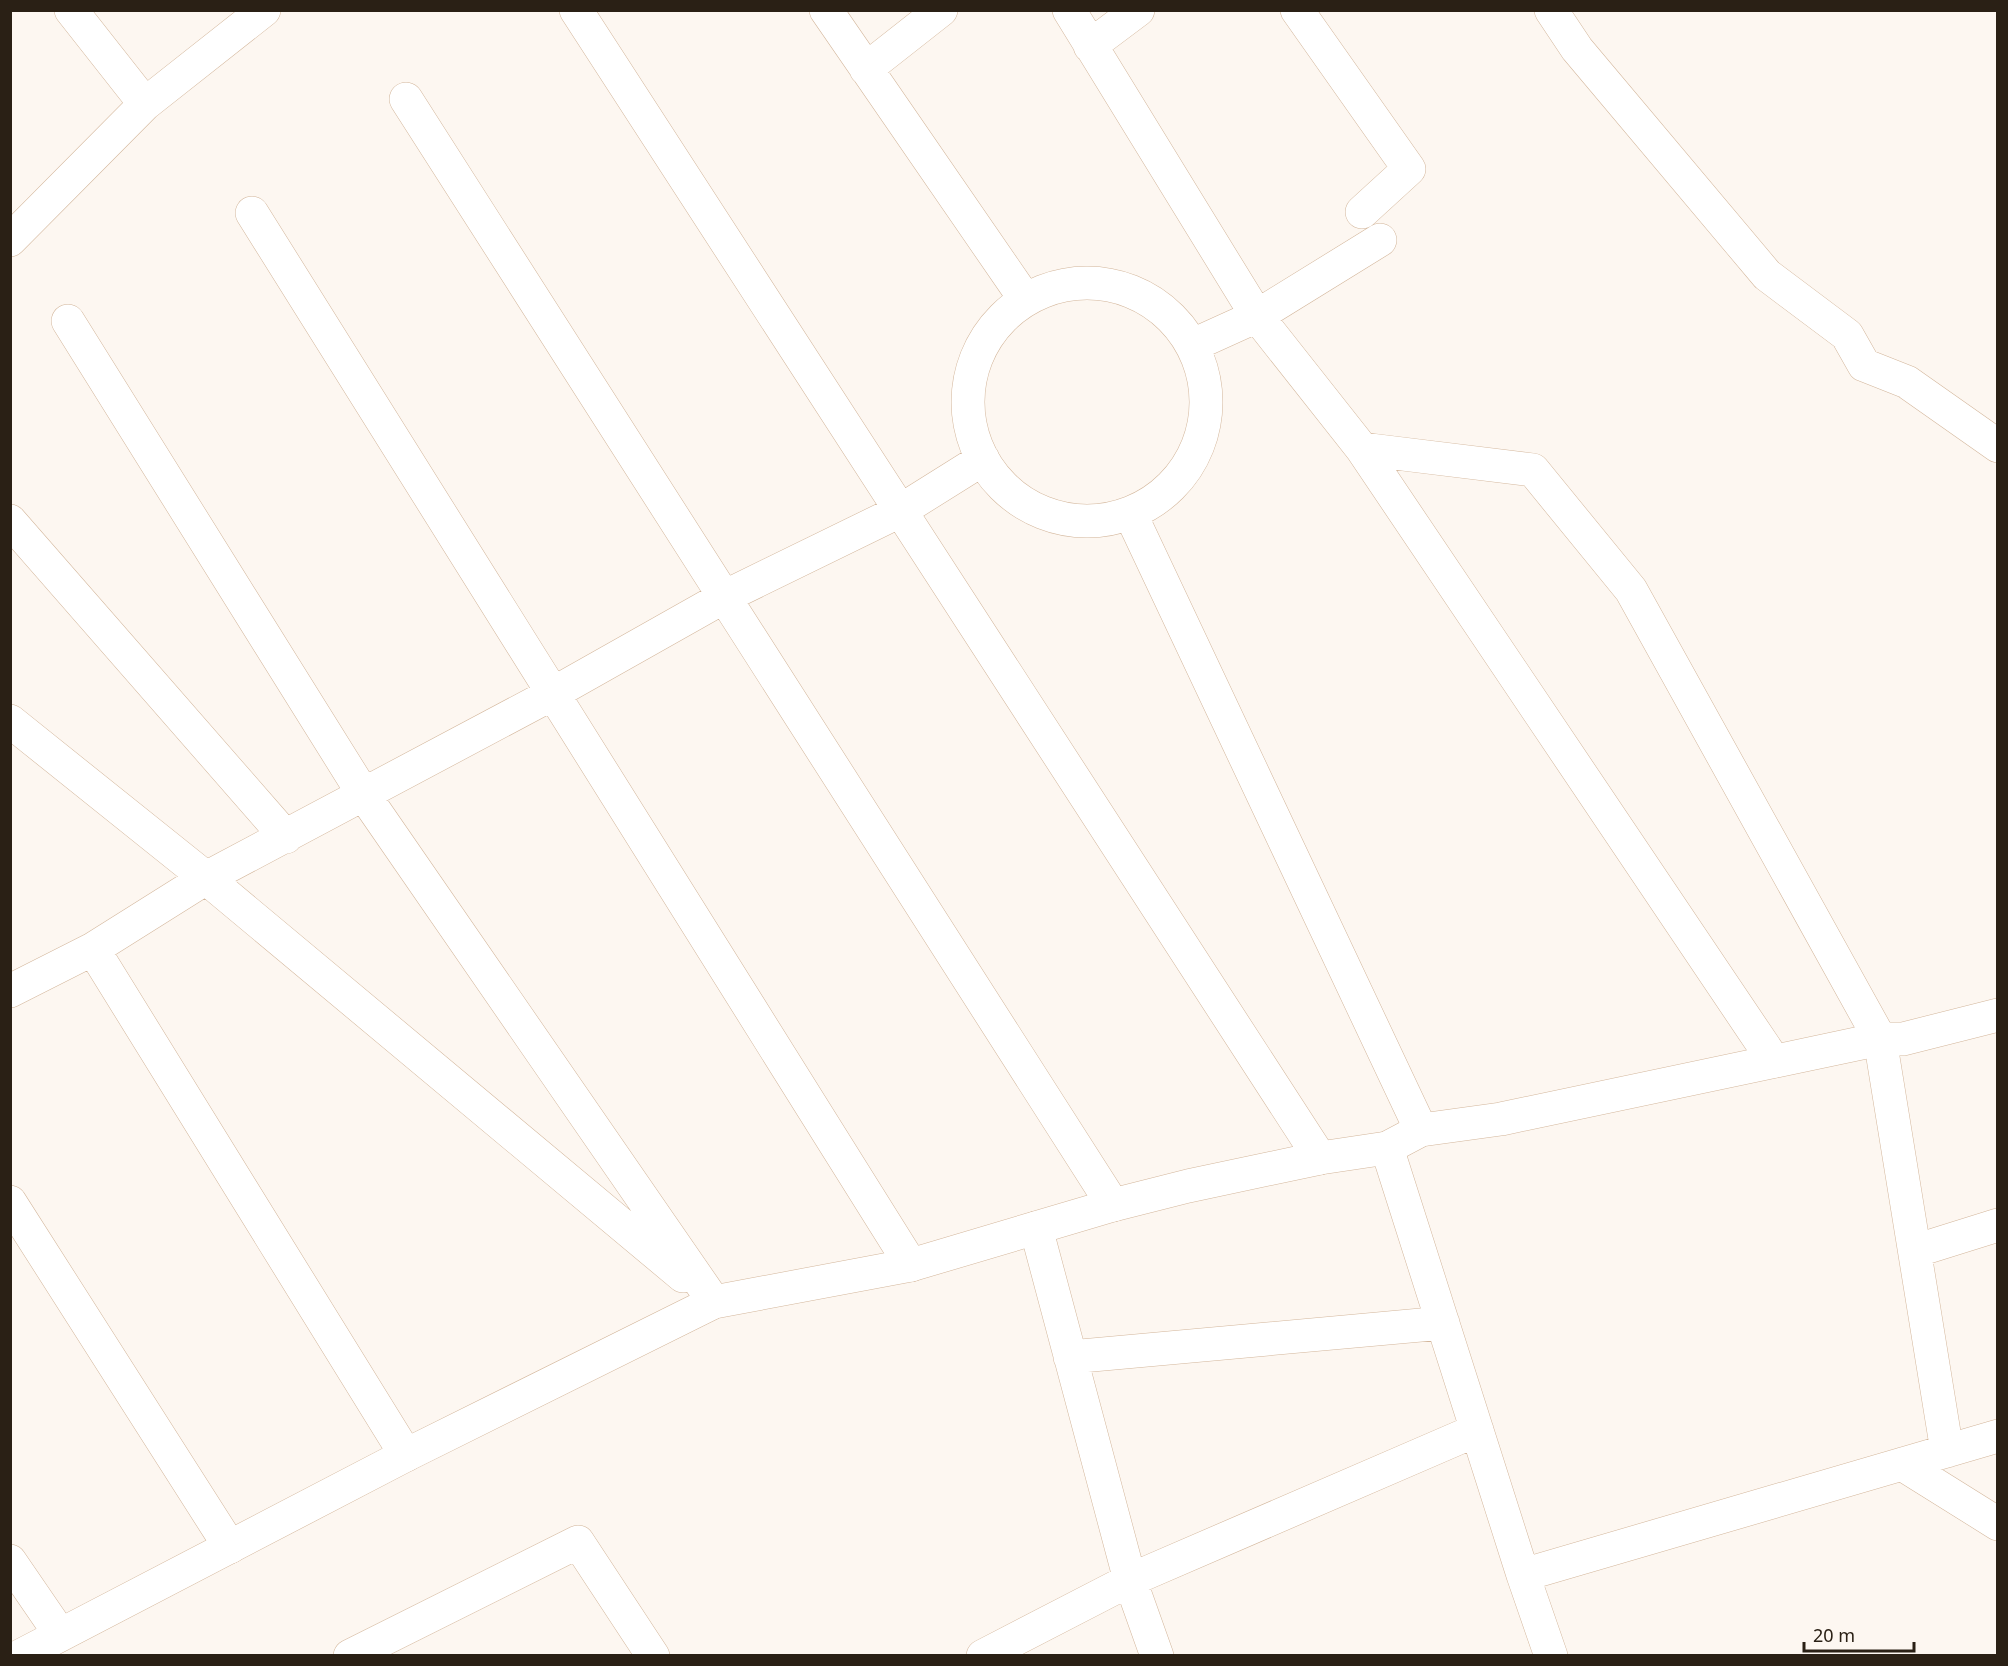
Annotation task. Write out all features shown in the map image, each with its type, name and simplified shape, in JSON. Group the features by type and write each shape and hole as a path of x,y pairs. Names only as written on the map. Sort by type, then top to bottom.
{"street":[{"path":"71,10 145,104"},
{"path":"10,240 145,104 264,10"},
{"path":"576,10 1320,1158"},
{"path":"826,10 1025,299"},
{"path":"866,69 941,10"},
{"path":"1069,10 1257,316 1362,449 1774,1061"},
{"path":"1090,46 1138,10"},
{"path":"1297,10 1409,169 1362,212"},
{"path":"1551,10 1577,49 1767,275 1847,335 1864,365 1906,382 1998,446"},
{"path":"406,99 1113,1205"},
{"path":"252,213 911,1265"},
{"path":"1193,345 1257,316 1380,240"},
{"path":"1100,283 1138,293 1170,315 1193,345 1206,383 1205,424 1191,462 1165,493 1130,513 1090,521 1050,515 1016,497 988,470 972,435 967,396 975,358 995,325 1025,299 1061,285 1100,283"},
{"path":"68,321 364,795 714,1302"},
{"path":"1362,449 1533,470 1631,590 1880,1038 1947,1451"},
{"path":"10,991 93,949 206,878 552,694 724,597 900,511 984,459"},
{"path":"1130,513 1421,1130"},
{"path":"10,521 286,837"},
{"path":"10,721 206,878 714,1302"},
{"path":"93,949 406,1455"},
{"path":"20,1656 406,1455 714,1302 911,1265 1113,1205 1188,1186 1320,1158 1387,1148 1421,1130 1501,1119 1880,1038 1903,1039 1998,1016"},
{"path":"1387,1148 1522,1575 1551,1656"},
{"path":"10,1202 231,1547"},
{"path":"1915,1251 1998,1225"},
{"path":"1036,1228 1130,1580 1157,1656"},
{"path":"1070,1356 1443,1323"},
{"path":"983,1656 1130,1580 1477,1430"},
{"path":"1522,1575 1998,1436"},
{"path":"1902,1464 1998,1524"},
{"path":"350,1656 578,1542 652,1656"},
{"path":"10,1561 60,1634"}]}
